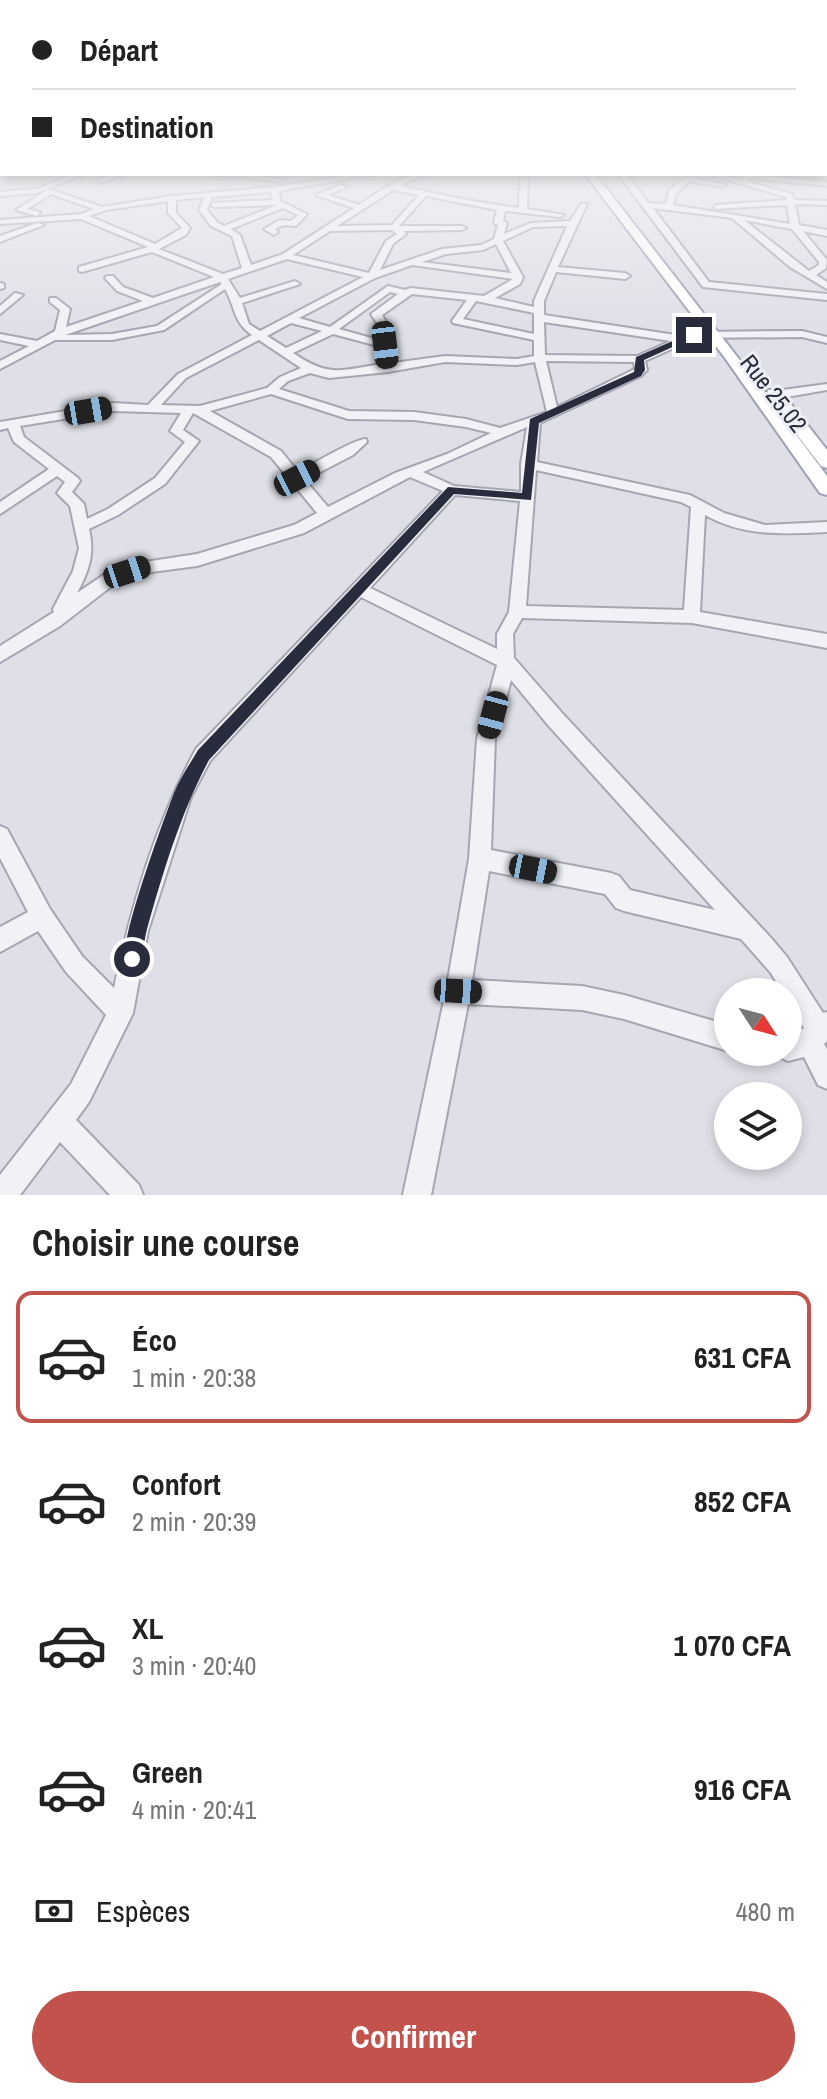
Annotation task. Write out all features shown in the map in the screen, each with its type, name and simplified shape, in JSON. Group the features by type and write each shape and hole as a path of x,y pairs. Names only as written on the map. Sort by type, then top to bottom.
{"main road":[{"path":"625,217 720,334 827,489"},
{"name":"Rue 25.02","path":"634,217 720,334 775,395 827,462"}],"street":[{"path":"0,222 74,217"},
{"path":"84,217 224,281 237,302 242,322 258,337 309,369 329,375 445,359 517,362 540,358 639,359 683,340"},
{"path":"82,269 156,248 186,228 176,217"},
{"path":"208,217 214,224 236,235 247,268"},
{"path":"224,229 251,217"},
{"path":"274,232 268,229 283,222 293,224 300,217"},
{"path":"56,335 66,341 99,339 168,326 224,281 247,268 286,256 349,217"},
{"path":"396,228 405,217"},
{"path":"460,250 462,228 468,217"},
{"path":"498,240 503,233 503,223 498,223 500,217"},
{"path":"558,217 575,220"},
{"path":"553,414 540,358 539,314 545,288 577,217"},
{"path":"656,217 706,285 827,297"},
{"path":"735,217 827,233"},
{"path":"735,217 793,265 827,286"},
{"path":"793,217 795,227 824,262 810,275"},
{"path":"0,239 62,218"},
{"path":"150,409 182,376 372,276 445,251 478,249 531,225 575,220"},
{"path":"372,276 389,243 402,234 396,228"},
{"path":"332,229 462,228"},
{"path":"498,240 517,280"},
{"path":"437,267 445,251"},
{"path":"286,256 372,276"},
{"path":"411,263 517,280 545,288"},
{"path":"554,269 625,276"},
{"path":"110,278 120,289 154,302"},
{"path":"486,299 517,280"},
{"path":"0,366 56,335 224,281"},
{"path":"237,302 295,284"},
{"path":"284,353 329,332 388,289 406,293"},
{"path":"388,369 387,331 376,314 411,291 486,299 644,337 683,340 720,334 802,334 827,340"},
{"path":"0,311 18,295"},
{"path":"473,298 457,321 540,338"},
{"path":"53,300 65,309 56,335"},
{"path":"290,319 385,345"},
{"path":"0,337 36,344"},
{"path":"0,655 54,621 92,590 127,572 197,560 267,541 306,526 410,472 487,442 501,432 553,414 637,374 641,370 639,359"},
{"path":"6,425 113,407 194,410 271,390 284,379 309,369"},
{"path":"775,395 827,387"},
{"path":"271,390 348,415 414,416 466,423 501,432"},
{"path":"194,410 276,454 326,514"},
{"path":"82,527 113,512 162,478 193,441 176,431 194,410"},
{"path":"417,1195 458,991 480,859 486,739 507,662 505,634 517,612 534,421"},
{"path":"6,425 18,439 73,481 64,493 76,502 86,548 81,571 54,621"},
{"path":"297,478 361,442"},
{"path":"528,464 685,498 719,517 765,530 827,527"},
{"path":"0,509 59,468"},
{"path":"410,472 452,490 527,497"},
{"path":"2,1195 91,1077 121,1013 137,931 182,794 203,755 452,490"},
{"path":"692,617 698,507"},
{"path":"358,589 507,662 549,713 779,965 827,1076"},
{"path":"517,612 692,617 827,641"},
{"path":"0,836 42,917 74,964 121,1013"},
{"path":"480,859 611,884 624,900 747,930"},
{"path":"0,940 42,917"},
{"path":"458,991 582,998 714,1034"},
{"path":"58,1120 129,1195"}],"route":[{"path":"132,959 137,931 182,794 203,755 452,490 527,497 534,421 637,374 641,370 639,359 694,335"}]}
